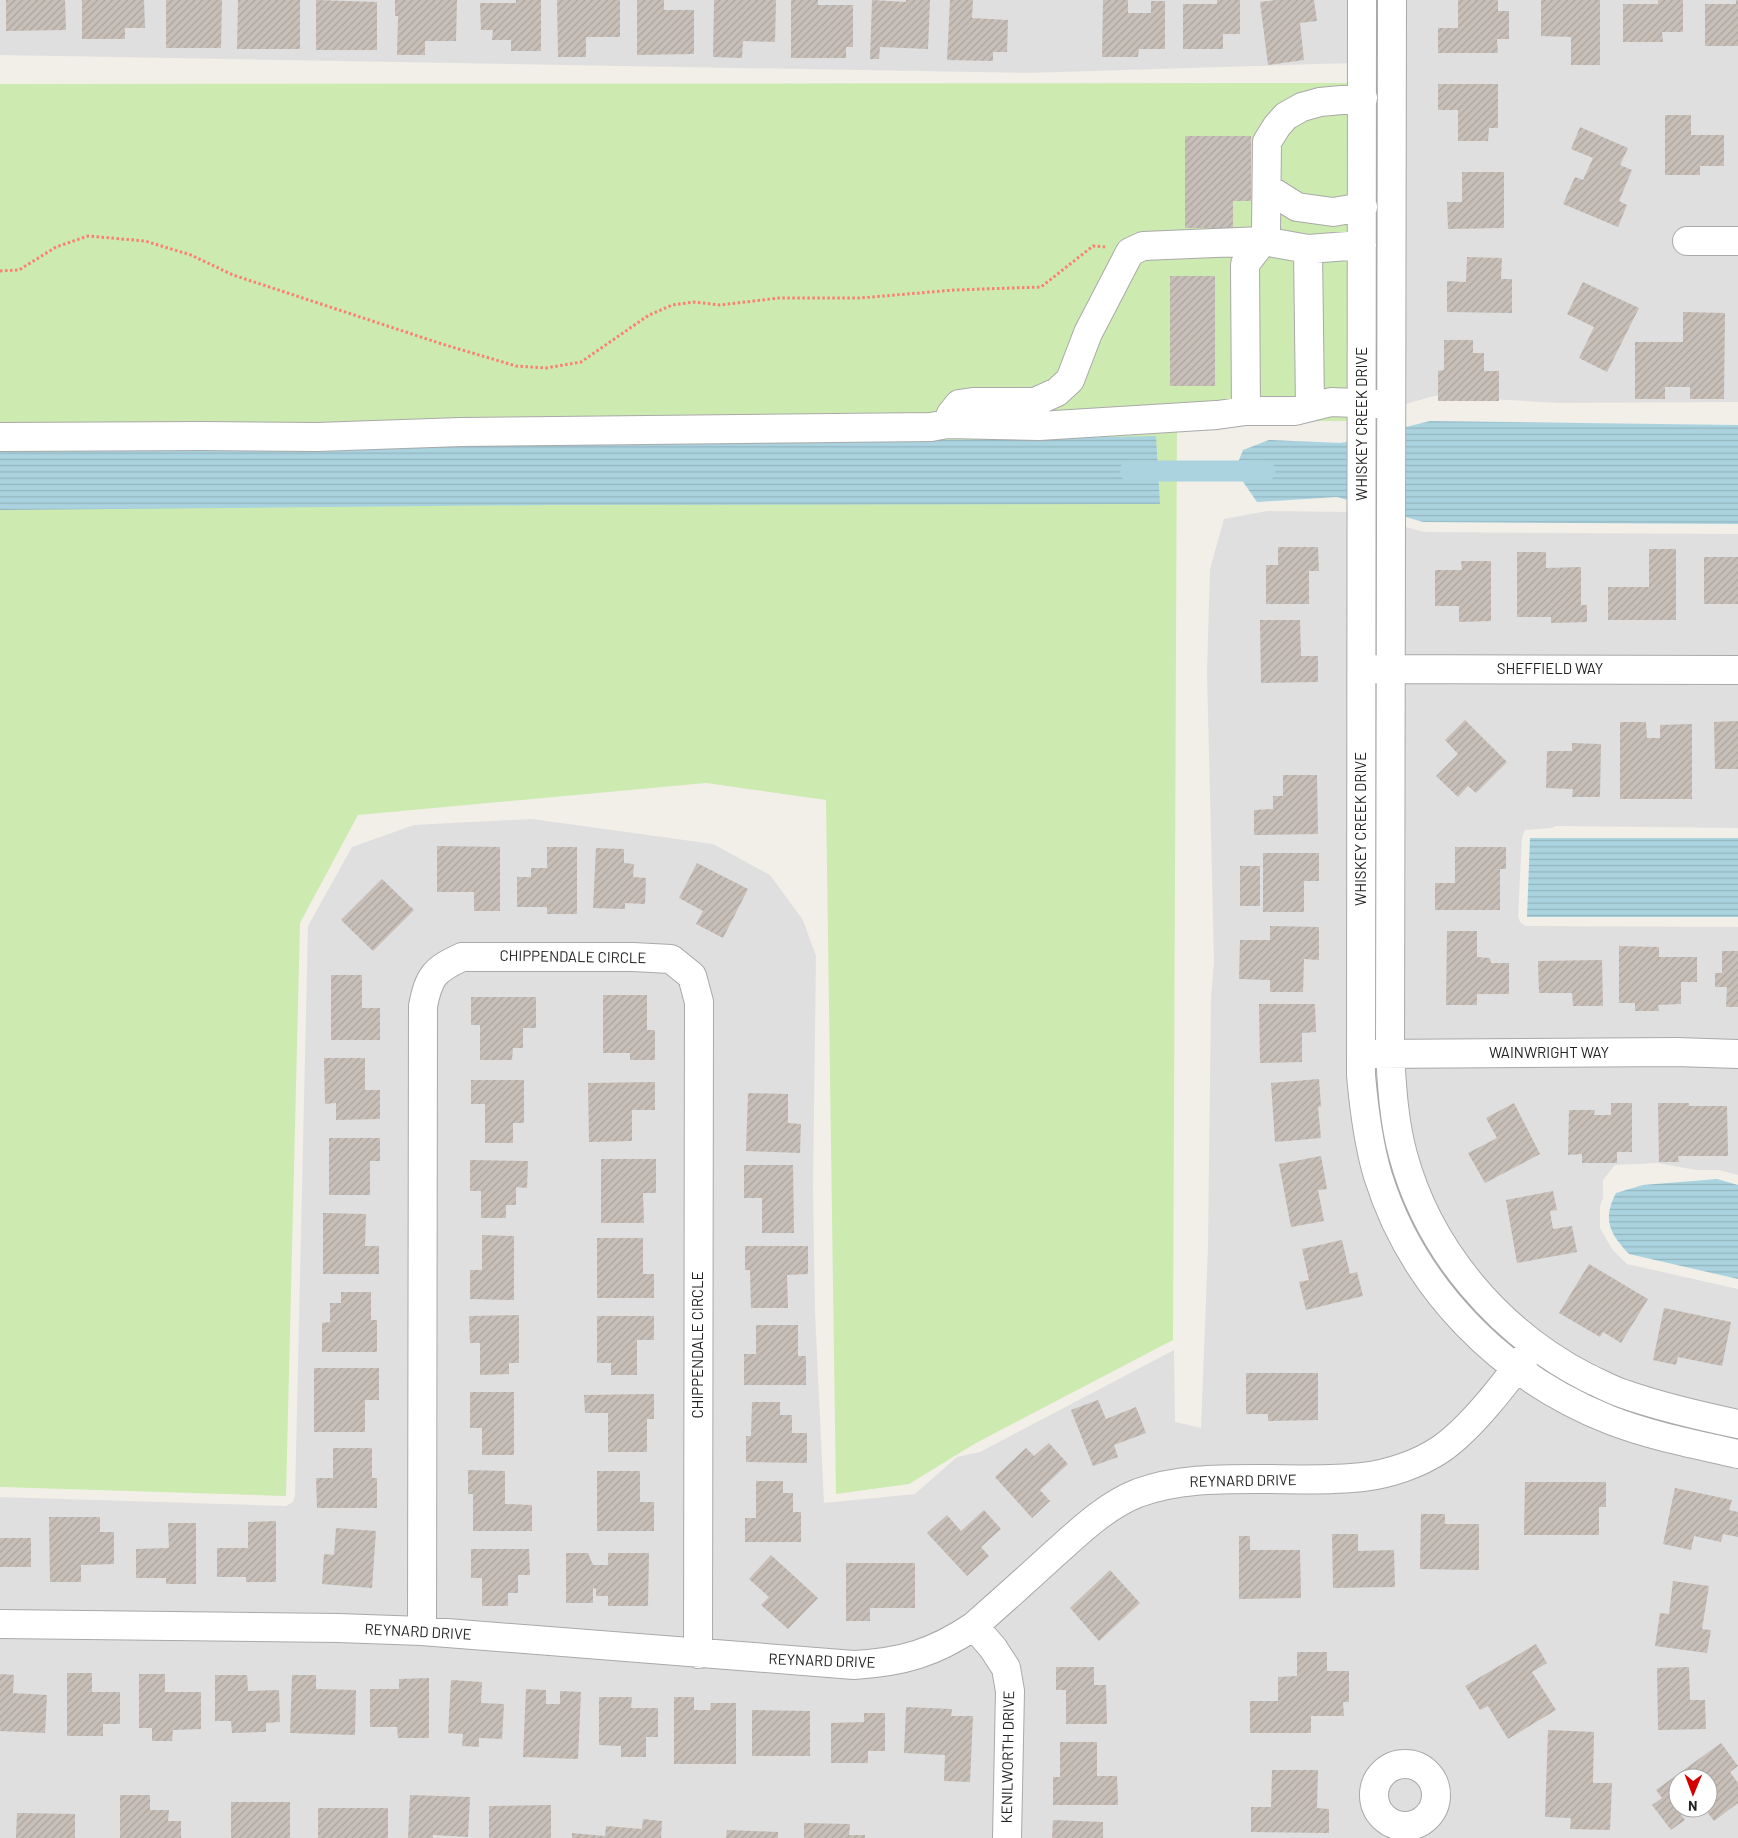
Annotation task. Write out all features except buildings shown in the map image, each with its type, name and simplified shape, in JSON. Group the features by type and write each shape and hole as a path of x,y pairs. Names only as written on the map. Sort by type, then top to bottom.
{"street":[{"name":"WHISKEY CREEK DRIVE","path":"1362,0 1361,1075 1366,1126 1378,1175 1397,1223 1436,1290 1478,1337 1516,1369 1553,1393 1612,1421 1738,1454"},
{"name":"WHISKEY CREEK DRIVE","path":"1392,0 1390,1054 1394,1105 1403,1155 1423,1207 1451,1259 1480,1296 1513,1328 1534,1345 1566,1366 1624,1394 1738,1424"},
{"path":"1246,411 1245,264 1263,242 1266,229 1267,142 1286,116 1302,107 1320,102 1363,98"},
{"path":"1266,188 1297,208 1334,212 1362,207"},
{"path":"1687,241 1738,241"},
{"path":"947,424 951,414 959,404 973,402 1035,402 1057,392 1070,380 1088,333 1130,252 1144,246 1263,242 1308,249 1362,245"},
{"path":"1308,249 1310,407"},
{"path":"0,437 317,437 461,432 931,427 947,424 1039,426 1217,415 1246,411 1295,411 1331,402 1362,412 1392,412"},
{"name":"SHEFFIELD WAY","path":"1362,669 1738,670"},
{"name":"CHIPPENDALE CIRCLE","path":"422,1631 423,1006 427,984 442,966 462,957 633,957 671,959 692,976 699,1002 698,1654"},
{"name":"WAINWRIGHT WAY","path":"1361,1054 1738,1054"},
{"name":"REYNARD DRIVE","path":"0,1624 338,1628 422,1631 854,1665 883,1663 910,1658 935,1649 974,1626 1085,1527 1109,1508 1137,1494 1167,1484 1191,1481 1365,1477 1393,1471 1418,1461 1440,1449 1460,1434 1516,1369 1534,1345"},
{"name":"KENILWORTH DRIVE","path":"974,1626 993,1648 1006,1668 1010,1691 1007,1838"}],"path":[{"path":"0,271 19,270 56,247 88,236 145,241 191,255 233,275 442,344 516,366 546,368 581,362 649,315 672,305 694,302 720,304 779,298 860,298 954,290 1041,287 1093,246 1137,249"}],"shaded area":[{"path":"0,0 1352,0 1352,63 1026,73 0,55"},
{"path":"1402,0 1738,0 1738,402 1560,403 1434,396 1402,405"},
{"path":"1267,511 1351,512 1355,1127 1471,1345 1738,1466 1738,1838 0,1838 0,1497 286,1506 293,1502 295,1496 308,926 352,847 414,825 532,819 713,844 770,875 803,920 816,956 813,1189 815,1312 824,1503 915,1494 957,1457 980,1452 1174,1350 1175,1422 1201,1428 1208,1247 1211,997 1214,962 1207,671 1210,569 1224,519"},
{"path":"1402,526 1424,532 1738,534 1738,828 1556,826 1525,830 1522,838 1518,916 1520,922 1525,926 1738,927 1738,1175 1719,1170 1696,1170 1657,1163 1615,1165 1603,1180 1600,1228 1612,1249 1627,1264 1738,1289 1738,1412 1627,1383 1608,1375 1536,1333 1487,1287 1448,1234 1413,1152 1400,1053"}],"green space":[{"path":"1351,83 1348,421 1177,422 1173,1340 976,1443 909,1484 836,1494 826,800 706,783 358,815 300,923 286,1496 0,1487 0,84"}],"water":[{"path":"1430,421 1738,425 1738,524 1423,522 1337,497 1257,502 1235,470 1243,450 1269,440 1341,443"},
{"path":"1156,436 1160,504 551,505 0,510 0,448 578,445"},
{"path":"1530,838 1738,838 1738,917 1527,917"},
{"path":"1717,1179 1738,1185 1738,1279 1629,1254 1613,1233 1610,1226 1609,1211 1616,1193 1643,1185"}],"waterway":[{"path":"1130,471 1265,471"}]}
